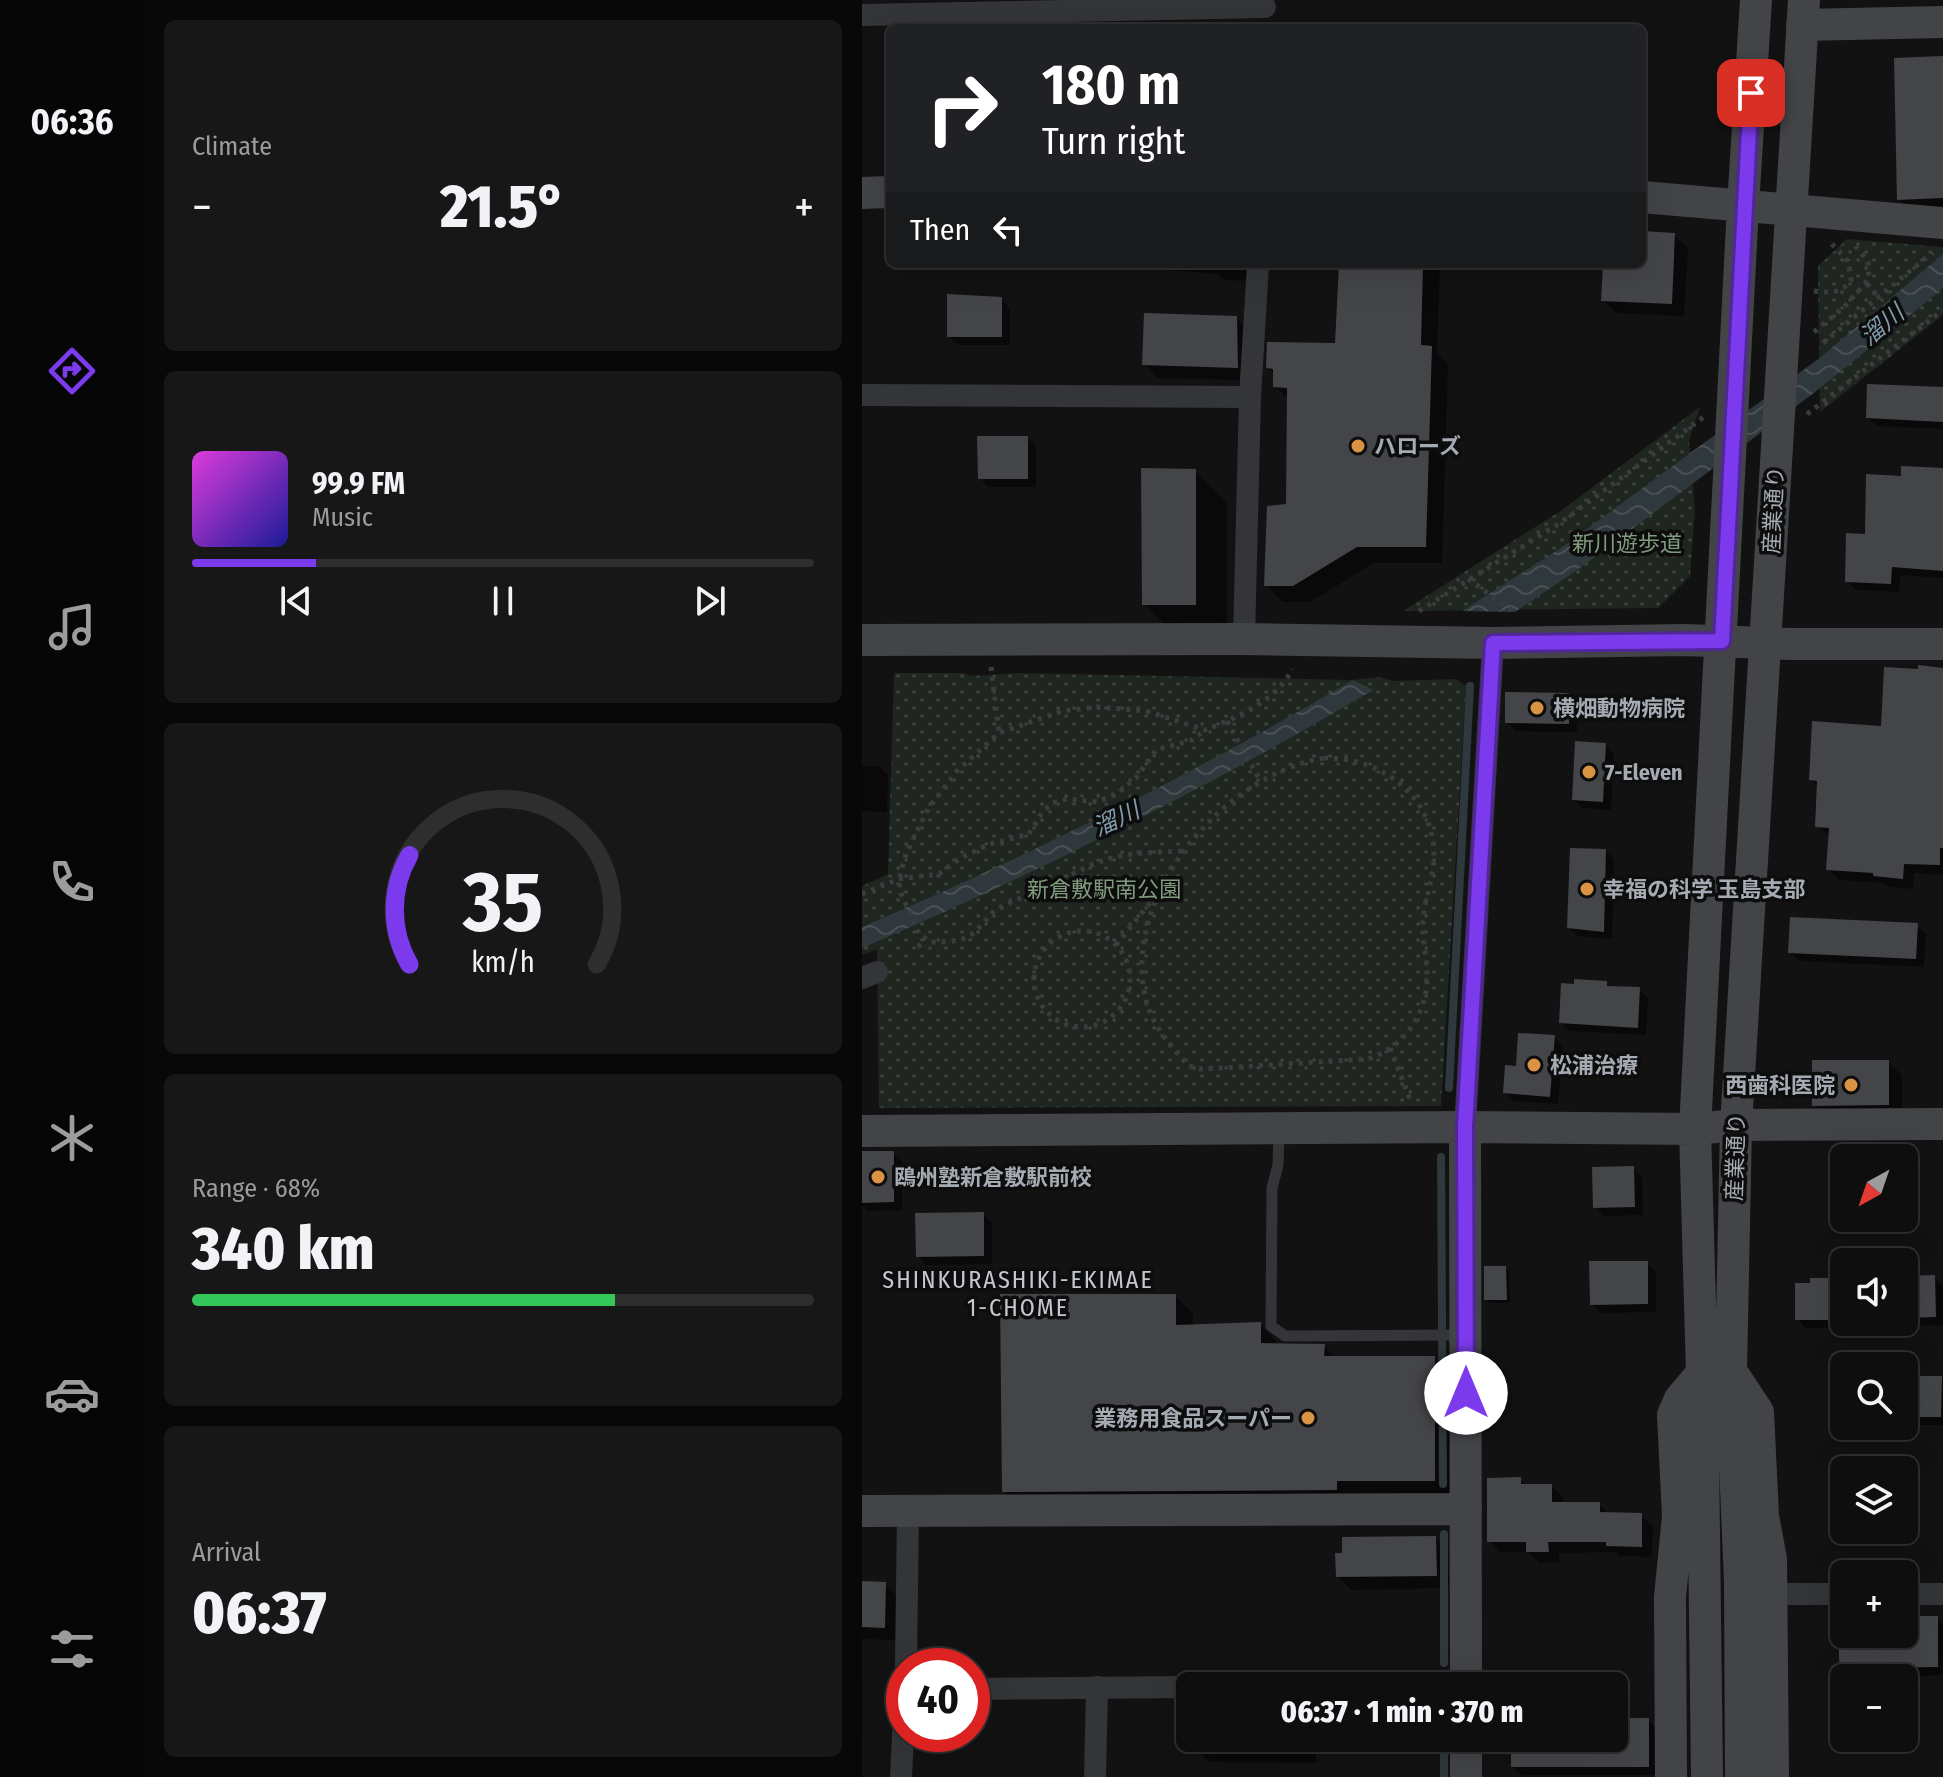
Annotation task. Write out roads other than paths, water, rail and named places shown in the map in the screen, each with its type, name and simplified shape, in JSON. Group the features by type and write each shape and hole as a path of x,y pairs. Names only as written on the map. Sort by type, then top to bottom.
{"street":[{"path":"1743,206 1756,0"},
{"path":"862,15 1265,12"},
{"path":"1791,211 1803,13 1943,22"},
{"path":"862,193 886,192"},
{"path":"1646,197 1791,211 1939,237"},
{"name":"産業通り","path":"1741,1777 1740,1581 1695,1129 1730,464 1720,408 1743,206"},
{"name":"産業通り","path":"1707,1777 1717,1372 1736,1125 1791,211"},
{"path":"1244,639 1250,397 1258,268"},
{"path":"862,395 1250,397"},
{"path":"862,640 1244,639 1943,644"},
{"path":"1466,1672 1466,1509 1451,1335 1493,643"},
{"path":"862,1131 1465,1127 1695,1129 1736,1125 1943,1124"},
{"path":"1671,1777 1670,1597 1678,1516 1673,1415 1680,1399 1717,1372 1758,1412 1763,1516 1771,1559 1773,1777"},
{"path":"862,1511 1466,1509"},
{"path":"906,1648 908,1511"},
{"path":"1771,1594 1830,1594"},
{"path":"1918,1594 1943,1594"},
{"path":"1095,1777 1097,1687"},
{"path":"990,1689 1176,1687"},
{"path":"901,1777 902,1752"},
{"path":"1466,1752 1466,1777"}],"lane":[{"path":"1279,1128 1278,1165 1272,1188 1271,1326 1285,1336 1451,1335"}],"water":[{"name":"溜川","path":"1943,254 1943,288 1819,389 1580,568 1515,612 1462,611 1561,548 1821,357"},
{"name":"溜川","path":"1353,680 1373,690 1122,828 862,948 862,927 1112,811 1233,748"}],"waterway":[{"path":"1449,1088 1470,686"},
{"path":"1441,1157 1443,1484"},
{"path":"1444,1534 1444,1663"},
{"path":"1444,1752 1444,1777"}],"place":[{"name":"ハローズ","path":"1358,446"},
{"name":"横畑動物病院","path":"1537,708"},
{"name":"7-Eleven","path":"1589,772"},
{"name":"幸福の科学 玉島支部","path":"1587,889"},
{"name":"松浦治療","path":"1534,1065"},
{"name":"西歯科医院","path":"1851,1085"},
{"name":"鴎州塾新倉敷駅前校","path":"878,1177"},
{"name":"業務用食品スーパー","path":"1308,1418"}],"district":[{"name":"SHINKURASHIKI-EKIMAE 1-CHOME","path":"1018,1294"}],"park label":[{"name":"新川遊歩道","path":"1627,543"},
{"name":"新倉敷駅南公園","path":"1104,889"}]}
